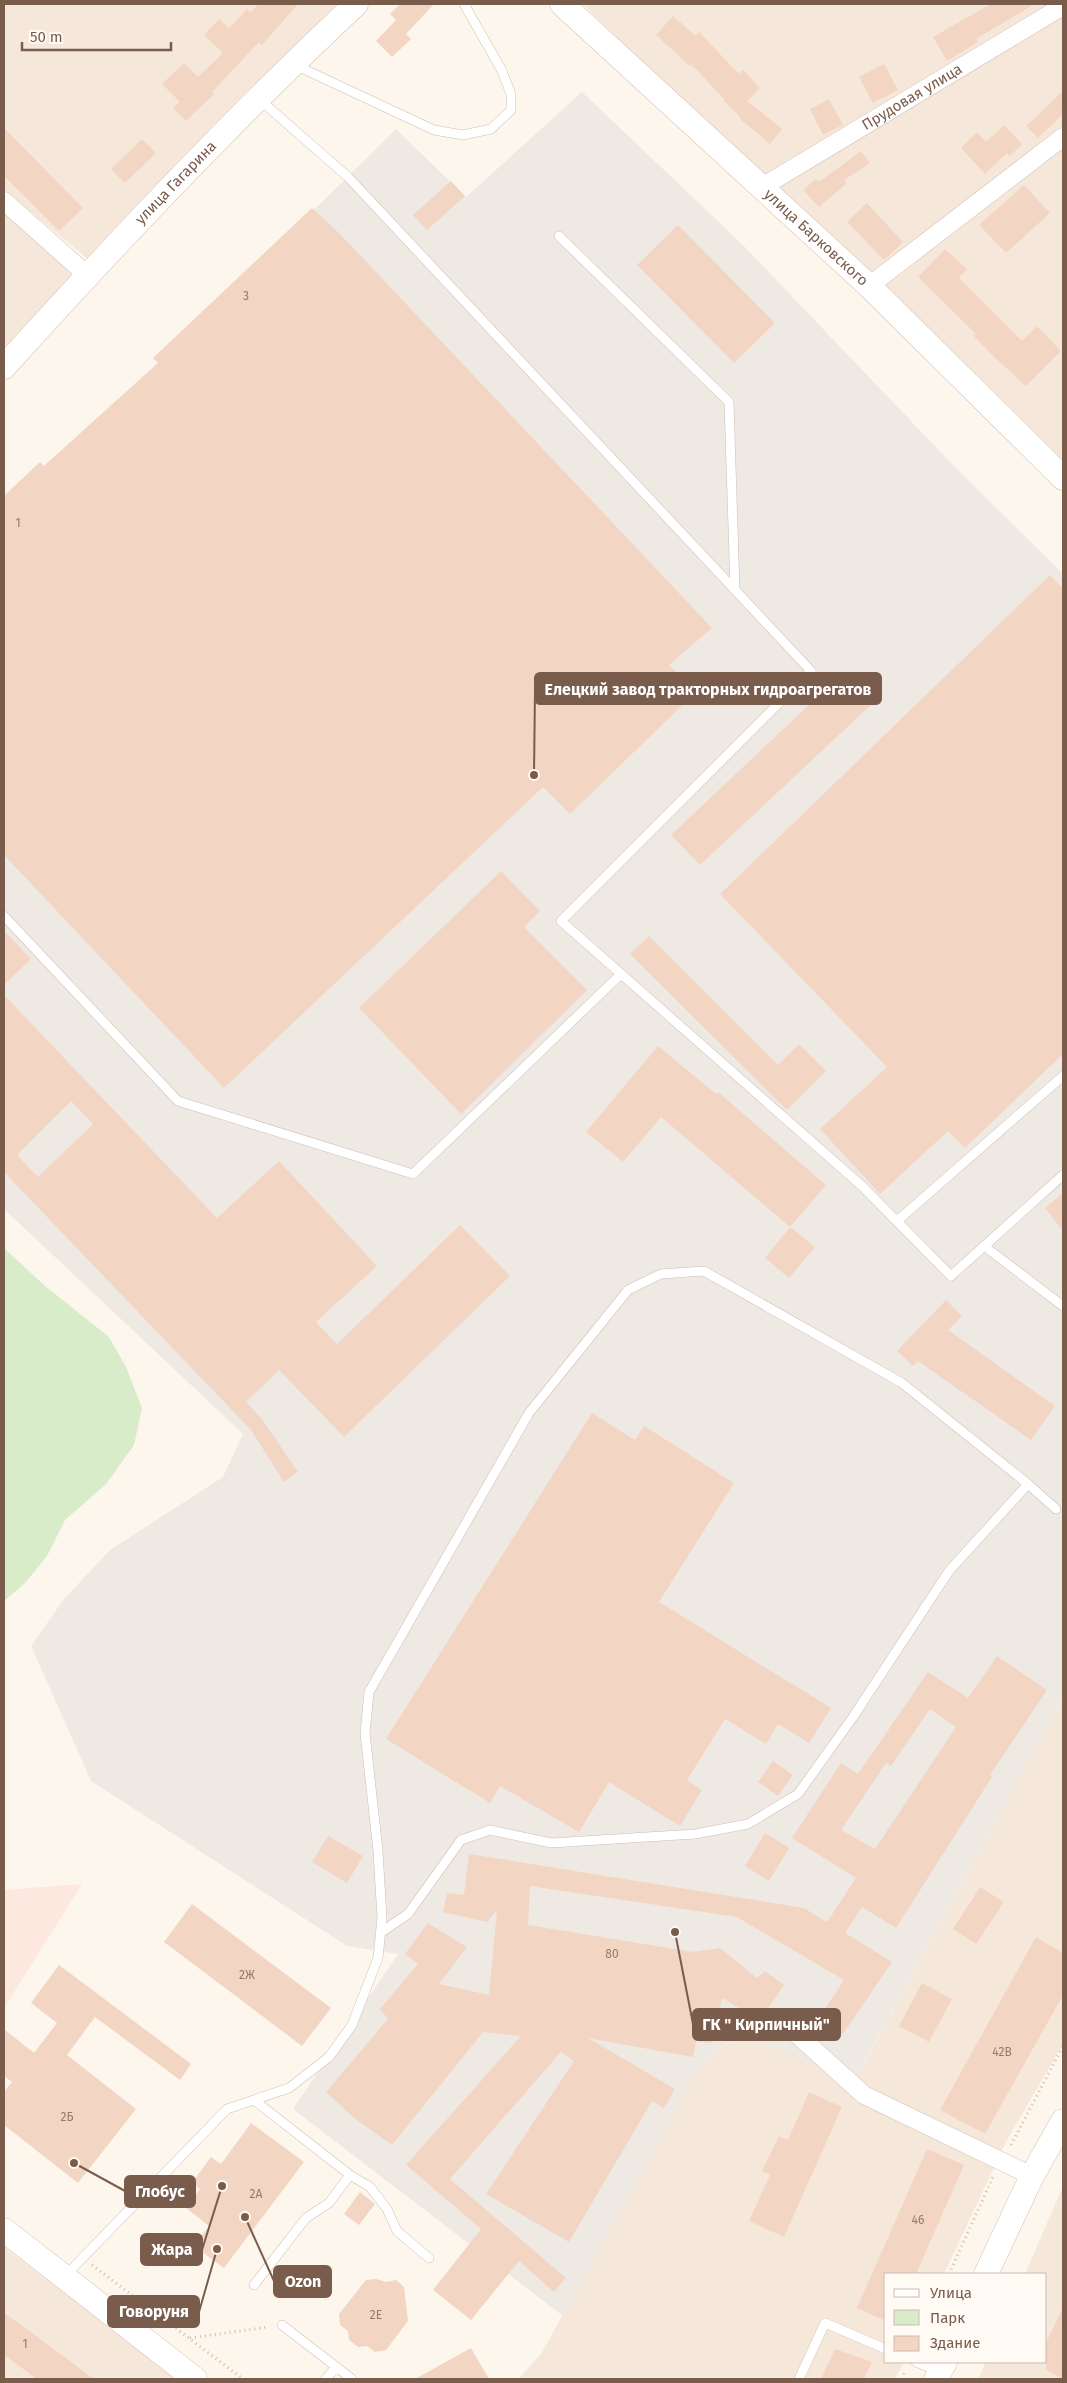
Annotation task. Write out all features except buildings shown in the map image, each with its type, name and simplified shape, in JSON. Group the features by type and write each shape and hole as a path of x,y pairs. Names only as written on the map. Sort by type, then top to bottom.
{"street":[{"name":"улица Гагарина","path":"4,367 87,276 257,98 356,4"},
{"name":"улица Барковского","path":"562,4 869,286 1063,478"},
{"name":"Прудовая улица","path":"762,187 1063,6"},
{"path":"869,286 1063,138"},
{"path":"4,201 87,276"},
{"path":"779,2018 864,2095 1032,2176"},
{"path":"986,2273 1032,2176 1063,2121"},
{"path":"4,2230 195,2379"}],"lane":[{"path":"292,64 434,130 463,135 491,129 511,110 511,94 479,27 464,4"},
{"path":"257,98 348,177 811,671 561,921 862,1186 951,1276 1063,1176"},
{"path":"559,236 729,402 735,590"},
{"path":"4,916 178,1101 413,1174 621,974"},
{"path":"897,1222 1063,1076"},
{"path":"984,1246 1063,1306"},
{"path":"64,2277 227,2109 289,2088 329,2057 352,2026 378,1958 382,1918 378,1851 365,1733 369,1692 529,1413 628,1290 661,1274 704,1271 902,1383 1028,1484 1056,1509"},
{"path":"380,1933 408,1914 461,1840 468,1837 490,1830 551,1843 695,1834 748,1824 798,1794 853,1717 949,1571 1028,1484"},
{"path":"254,2100 350,2175 370,2187 387,2209 396,2231 428,2258"},
{"path":"254,2285 306,2218 329,2203 350,2175"},
{"path":"799,2379 825,2323 884,2348"},
{"path":"282,2325 352,2379"},
{"path":"919,2363 940,2371"},
{"path":"326,2379 336,2367"}],"path":[{"path":"82,2258 243,2379"},
{"path":"190,2338 282,2325"}],"shaded area":[{"path":"4,4 337,4 278,66 248,91 88,259 4,190"},
{"path":"583,4 1063,4 1063,478 762,187"},
{"path":"582,92 743,245 951,463 1063,574 1063,1698 854,2081 737,2033 696,2074 563,2316 293,2109 398,1954 347,1946 91,1781 31,1646 64,1599 110,1550 223,1477 243,1434 4,1209 4,496 40,462 44,466 158,363 153,358 319,205 396,129 466,197"},
{"path":"4,201 87,275 4,367"},
{"path":"1063,1698 1063,2044 1007,2140 944,2273 884,2273 884,2363 903,2363 895,2379 518,2379 541,2354 696,2074 738,2033 855,2080"},
{"path":"82,1884 4,2008 4,1890"},
{"path":"1063,2186 1063,2379 978,2379 986,2363 1047,2363 1047,2273 1025,2273"},
{"path":"4,2247 178,2379 4,2379"}],"green space":[{"path":"4,1248 45,1286 109,1337 126,1367 142,1408 134,1445 106,1484 65,1520 47,1556 25,1583 4,1601"}],"place":[{"name":"Елецкий завод тракторных гидроагрегатов","path":"534,775"},
{"name":"ГК \" Кирпичный\"","path":"675,1932"},
{"name":"Глобус","path":"74,2163"},
{"name":"Жара","path":"222,2186"},
{"name":"Ozon","path":"245,2217"},
{"name":"Говоруня","path":"217,2249"}]}
